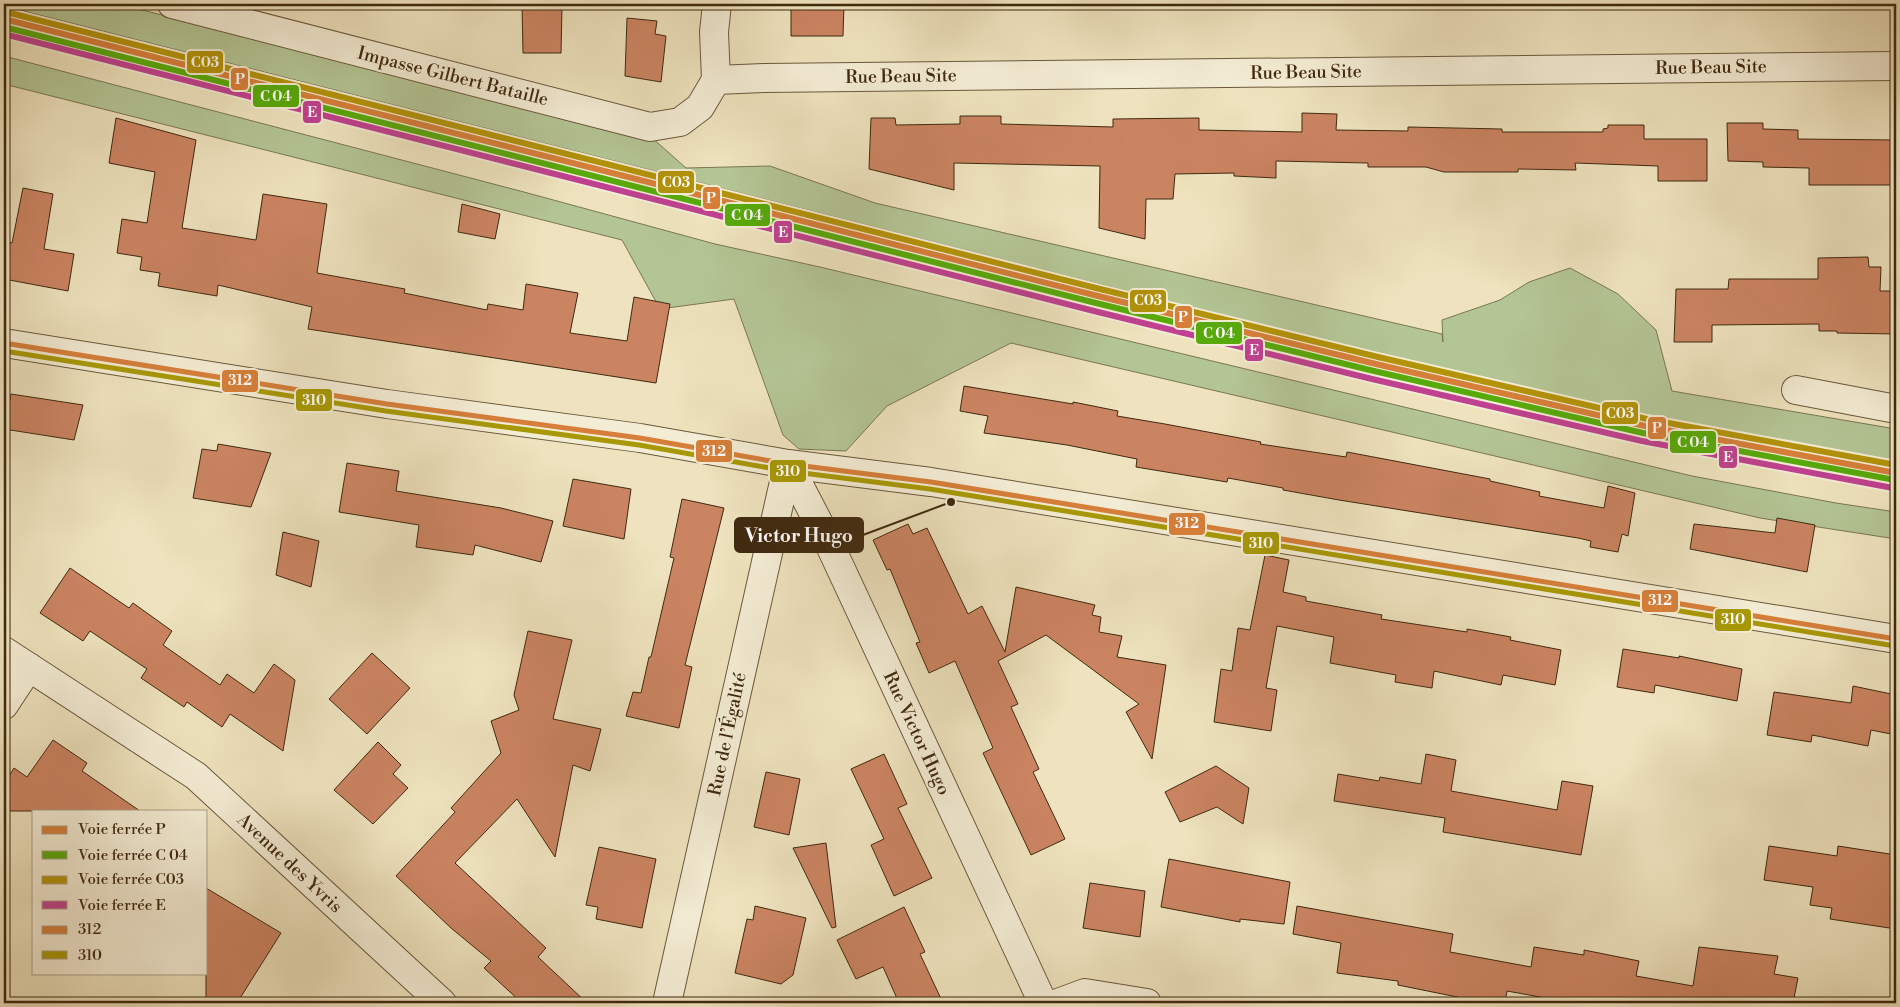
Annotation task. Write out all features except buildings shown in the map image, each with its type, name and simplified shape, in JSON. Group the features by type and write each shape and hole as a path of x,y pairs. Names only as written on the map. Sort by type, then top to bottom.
{"street":[{"name":"Impasse Gilbert Bataille","path":"172,4 650,127 680,122 700,107 716,80"},
{"path":"716,80 714,32 717,4"},
{"name":"Rue Beau Site","path":"716,80 1896,66"},
{"path":"4,343 387,404 640,438 788,464 960,487 1896,639"},
{"path":"1796,390 1896,409"},
{"name":"Rue de l’Égalité","path":"668,1003 788,464"},
{"name":"Rue Victor Hugo","path":"788,464 827,539 1043,1003"},
{"name":"Avenue des Yvris","path":"4,650 196,776 442,1003"},
{"path":"4,705 29,667"},
{"path":"1058,1003 1085,993 1147,1003"}],"green space":[{"path":"4,4 118,4 650,136 686,168 770,166 875,203 1442,334 1443,342 1442,320 1500,300 1529,282 1570,268 1618,294 1656,330 1672,391 1896,429 1896,461 1672,421 1445,372 4,6"},
{"path":"4,56 715,244 820,267 1692,476 1836,503 1896,512 1896,539 1760,518 1011,343 887,406 846,451 799,449 783,435 734,299 660,309 622,240 4,84"}],"rail line":[{"name":"C03","path":"6,12 1100,289 1378,357 1647,419 1896,465"},
{"name":"P","path":"4,19 1098,296 1376,364 1645,426 1896,473"},
{"name":"E","path":"4,34 1094,311 1372,379 1642,441 1893,488"}],"transit line":[{"path":"4,27 1096,303 1374,371 1643,433 1895,480"},
{"name":"312","path":"4,343 387,404 640,438 788,464 931,482 1896,639"},
{"name":"310","path":"4,351 386,411 639,445 787,471 930,489 1895,646"}],"place":[{"name":"Victor Hugo","path":"951,502"}]}
